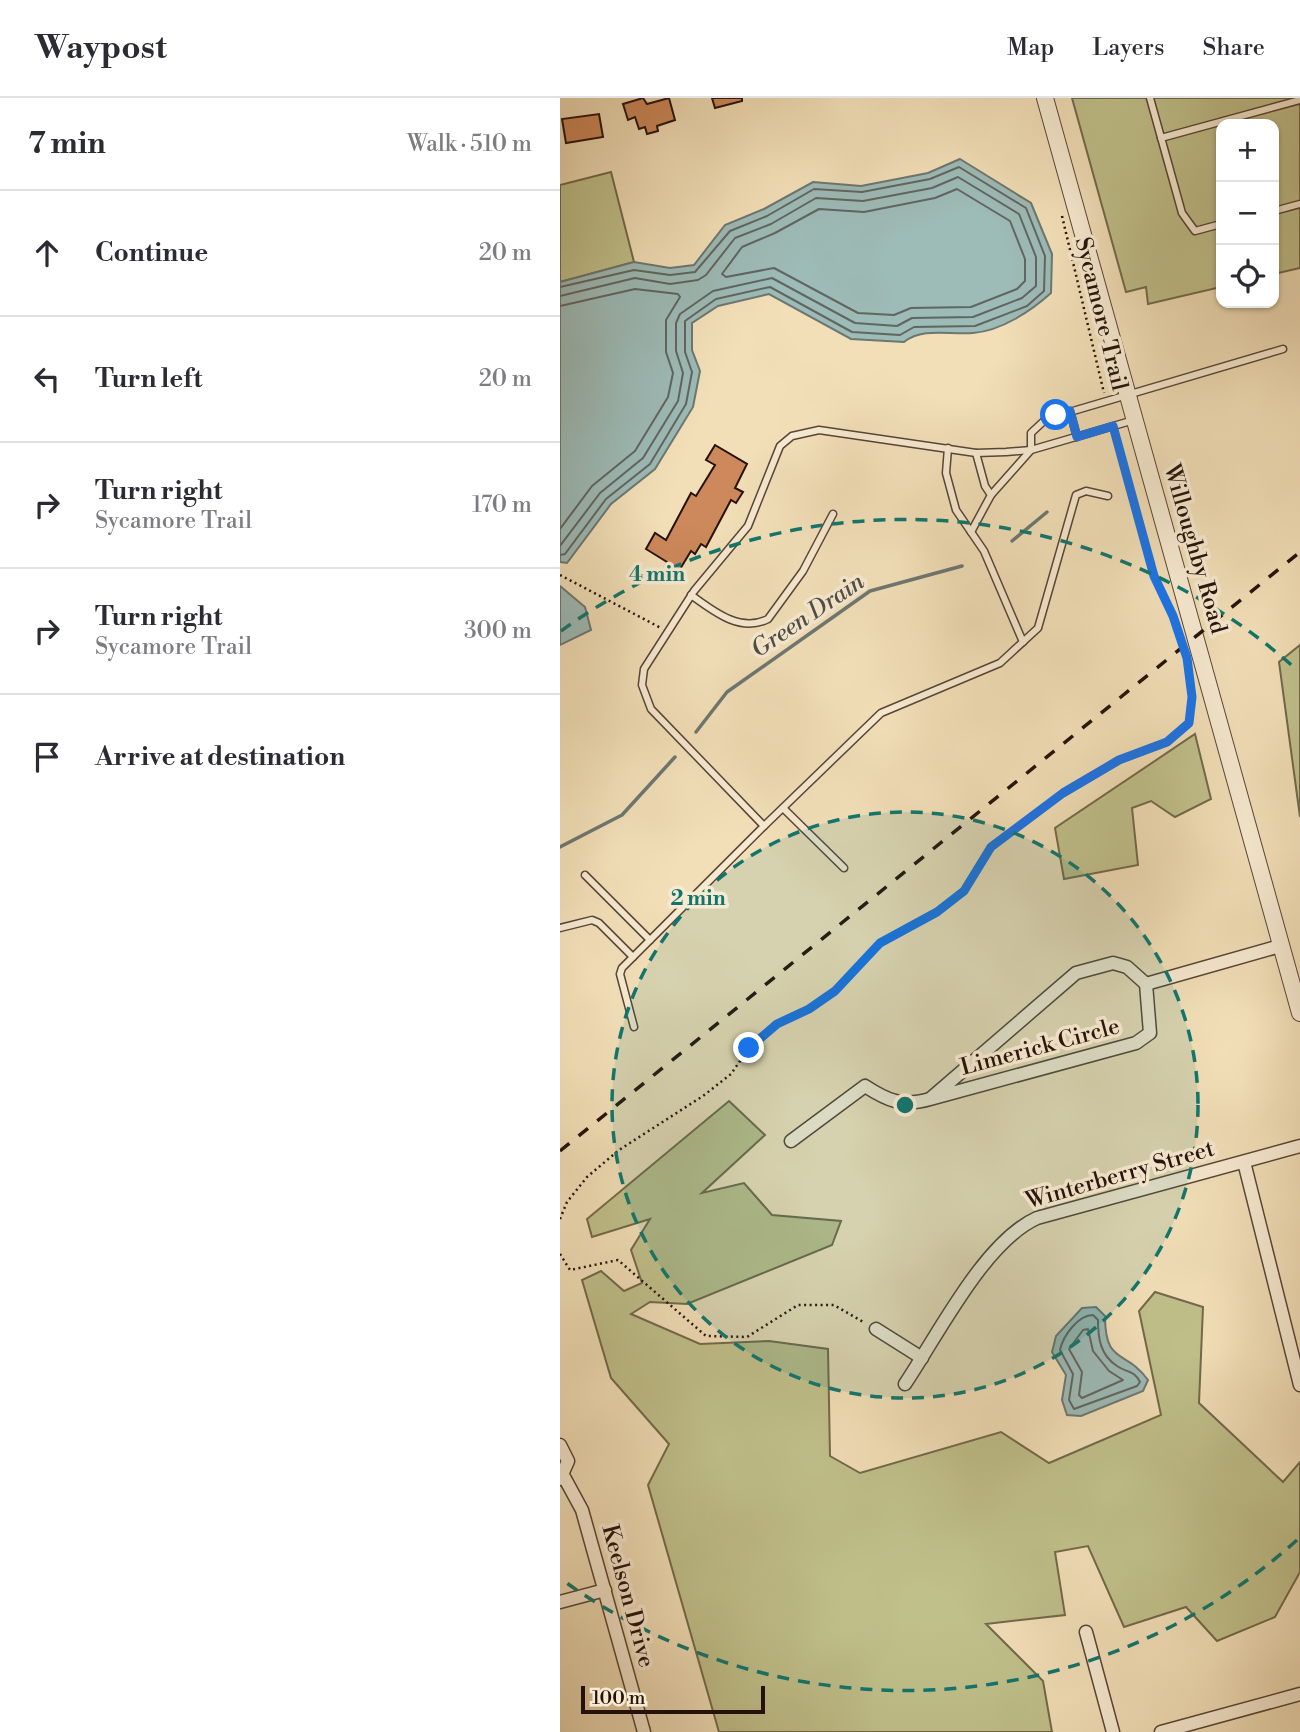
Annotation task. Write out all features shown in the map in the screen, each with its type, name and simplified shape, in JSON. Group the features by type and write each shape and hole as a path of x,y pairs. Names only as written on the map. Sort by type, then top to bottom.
{"street":[{"name":"Willoughby Road","path":"1045,98 1300,1013"},
{"path":"1146,984 1280,946"},
{"name":"Limerick Circle","path":"791,1141 865,1086 890,1102 930,1099 1144,1039 1152,1026 1146,984 1127,967 1113,963 1076,973 930,1099"},
{"name":"Winterberry Street","path":"905,1384 993,1251 1020,1225 1037,1217 1300,1146"},
{"path":"1244,1162 1300,1385"},
{"path":"876,1329 922,1358"},
{"name":"Keelson Drive","path":"560,1445 568,1461 562,1477 582,1510 644,1732"},
{"path":"560,1602 605,1590"},
{"path":"1086,1632 1113,1732"},
{"path":"1160,1732 1300,1694"}],"lane":[{"path":"1150,98 1182,213 1195,231 1216,225"},
{"path":"1161,138 1300,100"},
{"path":"1279,210 1300,204"},
{"path":"971,532 991,495 1031,450 1031,433 1037,425 1070,411 1283,349"},
{"path":"1070,411 1077,437"},
{"path":"764,827 651,709 642,685 644,669 691,595 748,526 780,446 792,436 819,430 976,453 1031,450 1135,420"},
{"path":"948,448 946,473 956,510 984,551 1023,642"},
{"path":"976,453 985,486 991,495"},
{"path":"634,1027 620,974 633,957 881,713 1000,663 1038,628 1076,495 1086,491 1108,496"},
{"path":"691,595 712,611 742,625 768,619 803,571 833,514"},
{"path":"783,808 844,868"},
{"path":"586,875 650,940"},
{"path":"560,928 592,920 599,923 633,957"}],"path":[{"name":"Sycamore Trail","path":"1062,210 1106,400"},
{"name":"Sycamore Trail","path":"560,1220 567,1202 587,1177 619,1150 703,1096 731,1074 749,1048 777,1024 809,1009 835,991 880,943 937,912 964,891 991,847 1063,793 1119,760 1167,742 1189,723 1192,697 1187,658 1173,616 1154,576 1113,426"},
{"path":"560,575 667,631"},
{"path":"560,1254 570,1270 618,1260 706,1336 747,1337 798,1305 834,1305 876,1329"}],"green space":[{"path":"1072,98 1300,98 1300,268 1279,273 1279,119 1216,119 1216,288 1148,304 1146,287 1126,292"},
{"path":"611,172 634,262 560,282 560,185"},
{"path":"1300,645 1300,817 1279,662"},
{"path":"1195,734 1211,799 1175,817 1151,801 1132,808 1138,865 1064,879 1055,828"},
{"path":"729,1101 765,1135 702,1193 744,1183 772,1215 841,1221 832,1245 687,1304 650,1302 631,1314 700,1344 769,1341 828,1349 830,1456 860,1473 1001,1432 1049,1463 1161,1415 1139,1311 1155,1292 1203,1307 1199,1403 1283,1482 1300,1462 1300,1572 1275,1617 1217,1641 1186,1607 1124,1627 1088,1546 1055,1552 1065,1615 986,1624 1043,1681 1052,1732 719,1732 648,1485 669,1444 611,1378 582,1280 601,1271 624,1291 642,1283 631,1250 650,1219 592,1237 587,1219"}],"water":[{"path":"960,159 1031,203 1052,254 1051,293 1025,313 994,328 973,333 928,333 911,337 904,342 851,339 769,294 718,306 692,323 692,350 700,371 693,407 655,469 611,504 567,563 560,562 560,282 634,262 670,268 694,265 725,225 764,209 813,182 861,186 928,173"},
{"path":"560,586 585,607 591,630 560,645"},
{"path":"1096,1307 1105,1316 1106,1332 1113,1350 1140,1370 1148,1380 1143,1391 1081,1416 1067,1415 1062,1400 1066,1375 1052,1352 1056,1336 1082,1308"}],"building":[{"path":"643,98 647,104 669,98 675,120 657,126 658,131 647,134 645,127 639,129 635,117 628,120 623,104"},
{"path":"712,98 742,98 742,101 715,108"},
{"path":"599,114 603,137 566,143 562,119"},
{"path":"715,445 747,464 735,488 743,492 736,503 731,500 706,547 701,544 695,554 691,551 677,574 665,566 667,562 646,549 655,533 666,540 691,493 696,496 715,465 706,460"}],"waterway":[{"name":"Green Drain","path":"1012,541 1047,512"},
{"name":"Green Drain","path":"696,732 727,692 870,591 962,566"},
{"name":"Green Drain","path":"560,847 622,815 675,757"}],"railway":[{"path":"560,1151 1300,552"}],"route":[{"path":"749,1048 777,1024 809,1009 835,991 880,943 937,912 964,891 991,847 1063,793 1119,760 1167,742 1189,723 1192,697 1187,658 1173,616 1154,576 1113,426 1077,437 1070,411 1056,415"}]}
